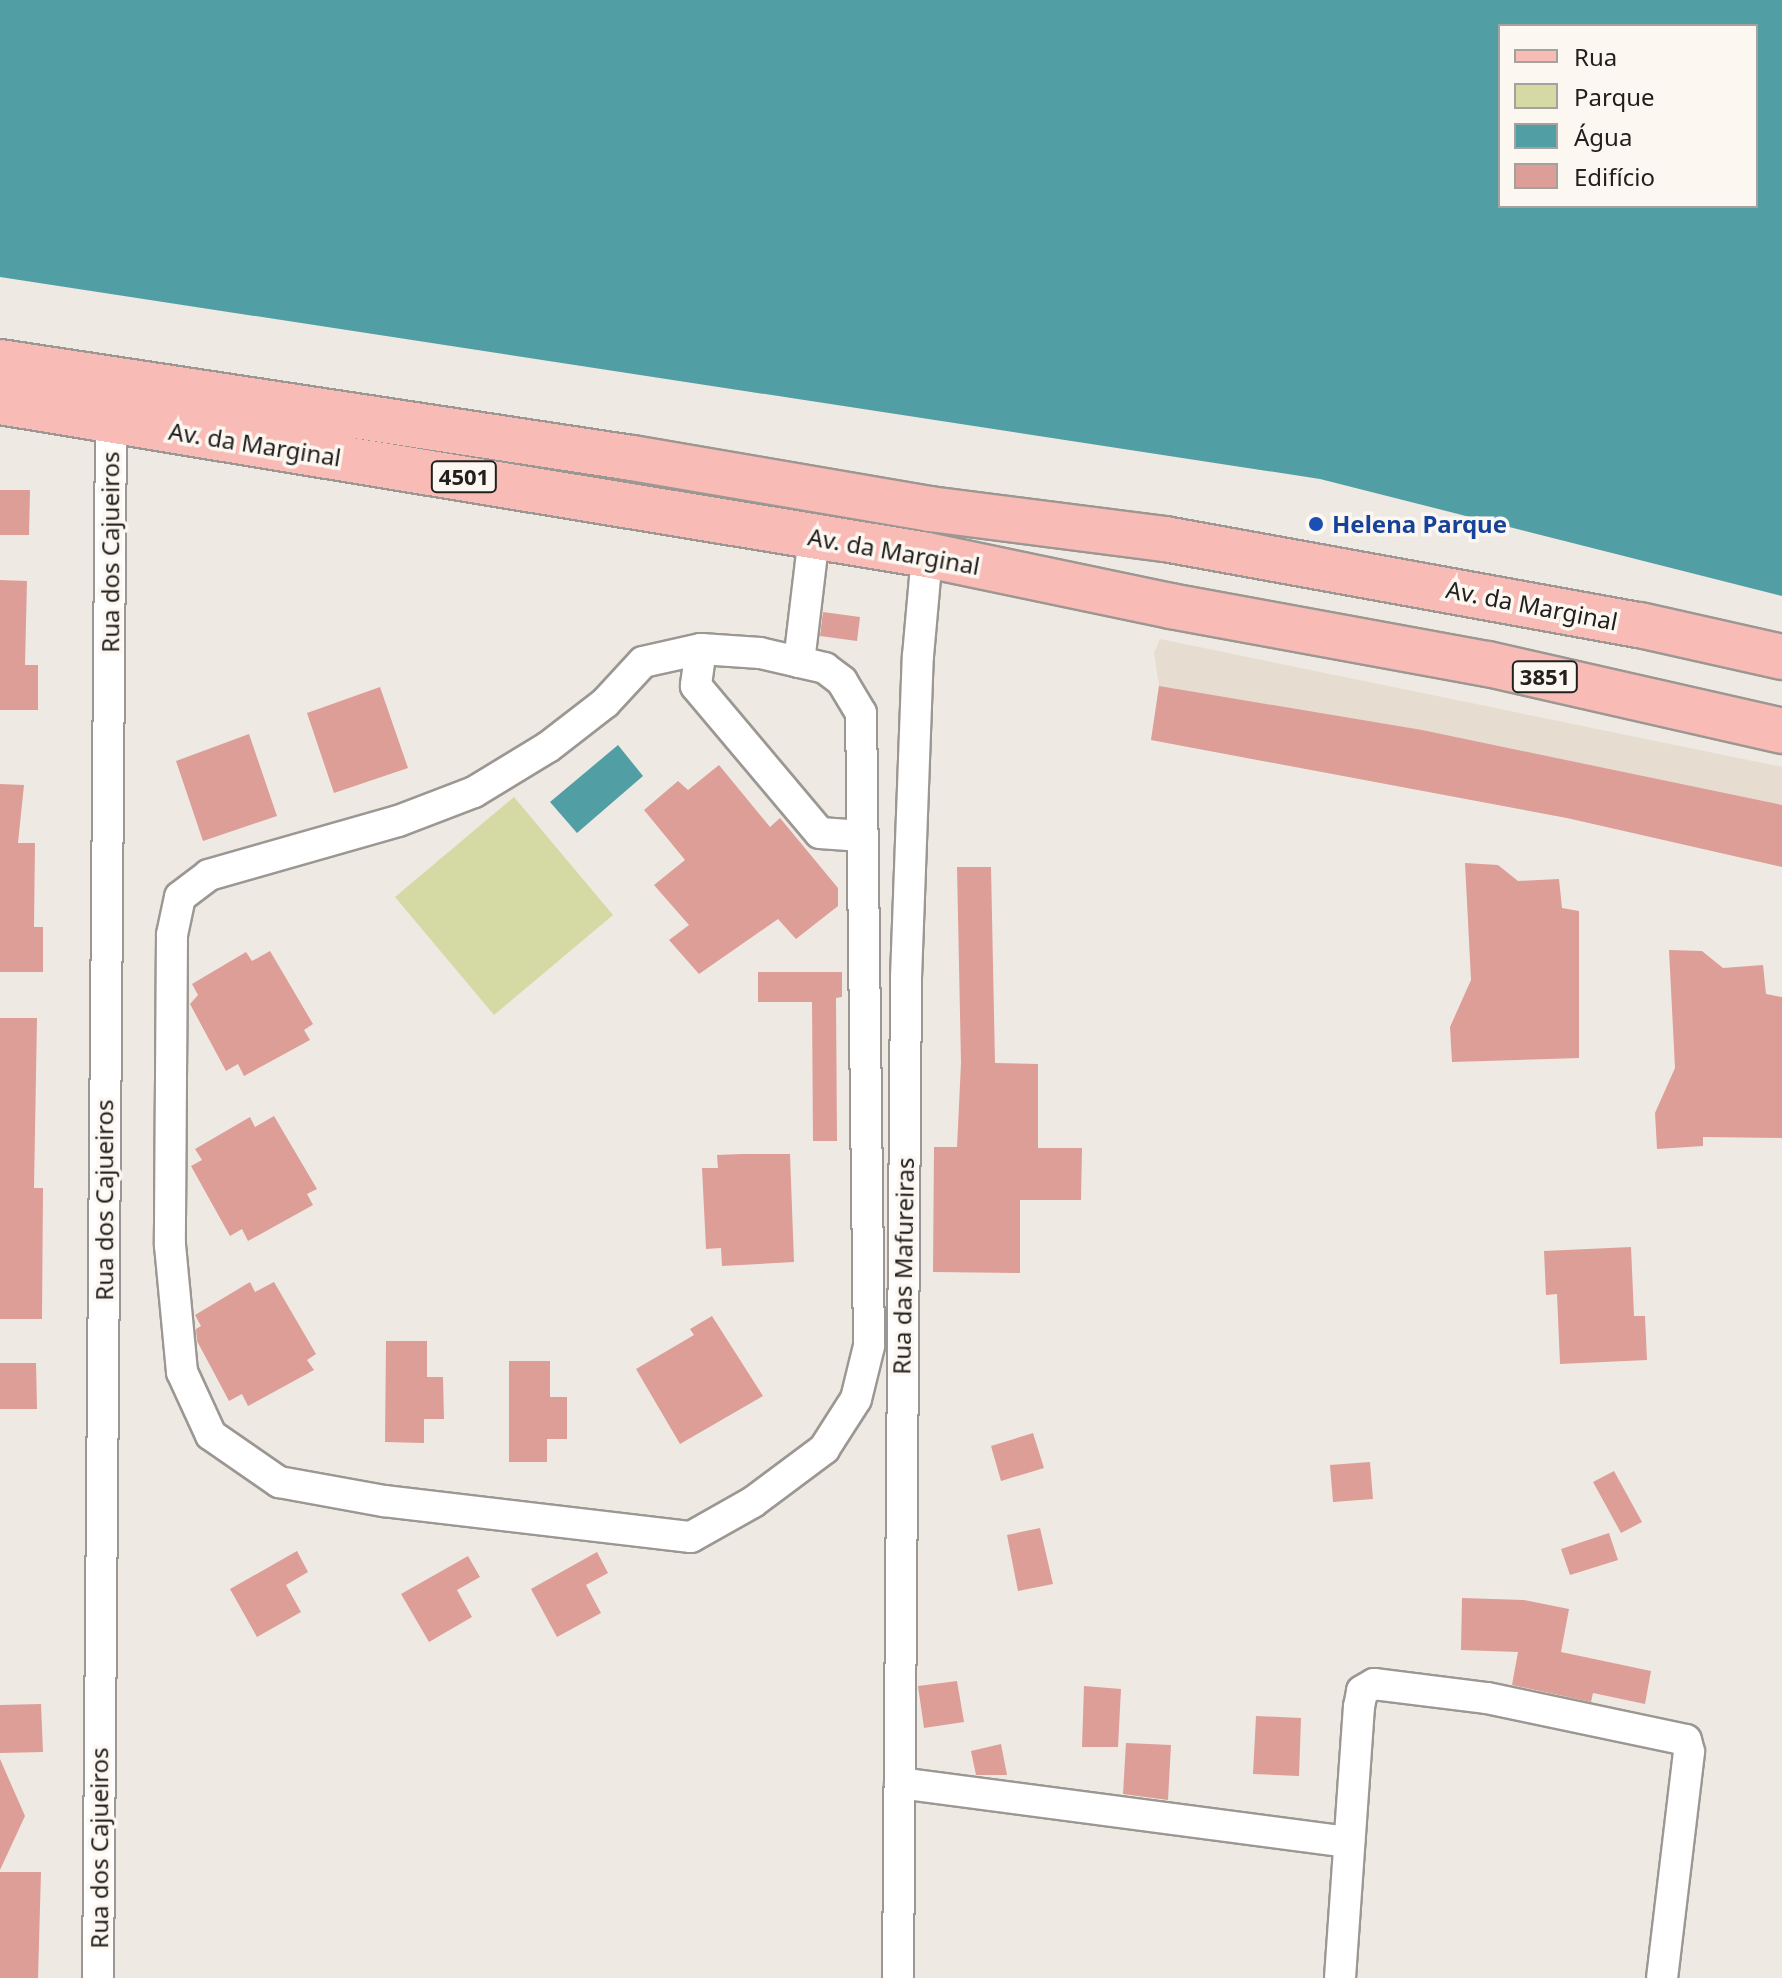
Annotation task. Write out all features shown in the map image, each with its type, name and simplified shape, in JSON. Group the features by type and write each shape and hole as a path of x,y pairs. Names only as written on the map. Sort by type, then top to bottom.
{"main road":[{"name":"Av. da Marginal","path":"0,362 632,458 930,509 1165,539 1640,625 1782,657"},
{"name":"Av. da Marginal","path":"0,402 927,555 1171,606 1488,664 1782,731"}],"street":[{"name":"Rua dos Cajueiros","path":"98,1978 111,422"},
{"path":"799,662 814,537"},
{"name":"Rua das Mafureiras","path":"898,1978 906,978 918,656 927,555"},
{"path":"701,649 696,686 820,833 862,836"},
{"path":"701,649 760,653 825,668 842,681 861,713 869,1346 856,1399 824,1449 753,1502 691,1537 384,1501 279,1482 211,1435 182,1372 170,1245 172,935 180,897 209,875 398,821 474,792 548,747 594,712 643,662 701,649"},
{"path":"1340,1978 1359,1707 1362,1691 1369,1685 1487,1698 1686,1740 1689,1752 1662,1978"},
{"path":"900,1783 1349,1842"}],"shaded area":[{"path":"1160,639 1782,767 1782,867 1567,818 1151,740 1159,686 1154,653"}],"green space":[{"path":"514,797 613,915 494,1015 395,897"}],"water":[{"path":"0,0 1782,0 1782,596 1320,479 0,277"},
{"path":"618,745 643,776 577,833 550,802"}],"building":[{"path":"0,490 30,490 29,535 0,535"},
{"path":"0,580 27,581 25,665 38,665 38,710 0,710"},
{"path":"823,612 860,617 857,641 820,636"},
{"path":"1159,686 1422,730 1782,805 1782,867 1567,818 1151,740"},
{"path":"380,687 408,768 334,793 307,713"},
{"path":"249,734 277,816 203,841 176,761"},
{"path":"719,765 770,827 780,818 838,888 838,906 796,939 778,919 699,974 669,940 689,925 654,885 685,860 644,810 678,781 688,790"},
{"path":"0,784 24,785 18,843 35,843 34,927 43,927 43,972 0,972"},
{"path":"1465,863 1498,865 1518,881 1559,879 1562,908 1579,911 1579,1058 1452,1062 1450,1027 1471,980"},
{"path":"957,867 991,867 995,1063 1038,1064 1038,1148 1082,1148 1081,1200 1020,1200 1020,1273 933,1272 934,1147 957,1147 961,1063"},
{"path":"1669,950 1702,951 1723,968 1763,965 1766,994 1782,997 1782,1138 1703,1137 1703,1146 1657,1149 1655,1113 1675,1068"},
{"path":"270,951 313,1024 304,1030 310,1040 244,1076 238,1064 226,1071 190,1004 198,995 192,984 246,952 252,961"},
{"path":"758,972 842,972 842,997 836,998 837,1141 813,1141 812,1002 758,1002"},
{"path":"0,1018 37,1018 34,1188 43,1188 42,1319 0,1319"},
{"path":"274,1116 317,1189 307,1194 313,1205 248,1241 242,1229 230,1236 191,1166 202,1160 195,1149 250,1117 255,1127"},
{"path":"790,1154 794,1262 722,1266 721,1248 706,1249 702,1168 718,1168 717,1155"},
{"path":"1631,1247 1634,1316 1645,1316 1647,1360 1560,1364 1557,1294 1546,1295 1544,1251"},
{"path":"250,1282 255,1292 274,1282 316,1354 307,1360 314,1370 248,1406 242,1394 229,1401 197,1341 196,1329 201,1326 195,1315"},
{"path":"712,1316 763,1396 680,1444 636,1369 694,1335 690,1329"},
{"path":"386,1341 427,1341 427,1377 443,1377 444,1419 424,1419 424,1443 385,1442"},
{"path":"509,1361 550,1361 550,1397 567,1397 567,1439 547,1439 547,1462 509,1462"},
{"path":"0,1363 36,1363 37,1409 0,1409"},
{"path":"1033,1433 1044,1468 1001,1481 991,1446"},
{"path":"1370,1462 1373,1499 1333,1502 1330,1465"},
{"path":"1614,1471 1642,1522 1621,1533 1593,1482"},
{"path":"1040,1528 1053,1584 1018,1591 1007,1535"},
{"path":"1609,1533 1618,1560 1570,1575 1561,1549"},
{"path":"297,1551 308,1572 286,1585 301,1612 257,1637 230,1589"},
{"path":"597,1552 608,1573 586,1585 601,1613 557,1637 531,1589"},
{"path":"468,1556 480,1577 457,1590 472,1617 429,1642 401,1594"},
{"path":"1462,1598 1524,1600 1569,1609 1561,1652 1651,1671 1645,1704 1593,1693 1591,1702 1512,1685 1518,1652 1461,1650"},
{"path":"957,1681 964,1722 924,1728 918,1686"},
{"path":"1084,1686 1121,1689 1118,1747 1082,1747"},
{"path":"41,1704 43,1752 0,1753 0,1705"},
{"path":"1256,1716 1301,1718 1299,1776 1253,1774"},
{"path":"1126,1743 1171,1745 1168,1800 1123,1794"},
{"path":"1001,1744 1007,1775 976,1775 971,1751"},
{"path":"0,1759 25,1816 0,1870"},
{"path":"0,1872 41,1872 38,1978 0,1978"}],"place":[{"name":"Helena Parque","path":"1316,524"}]}
